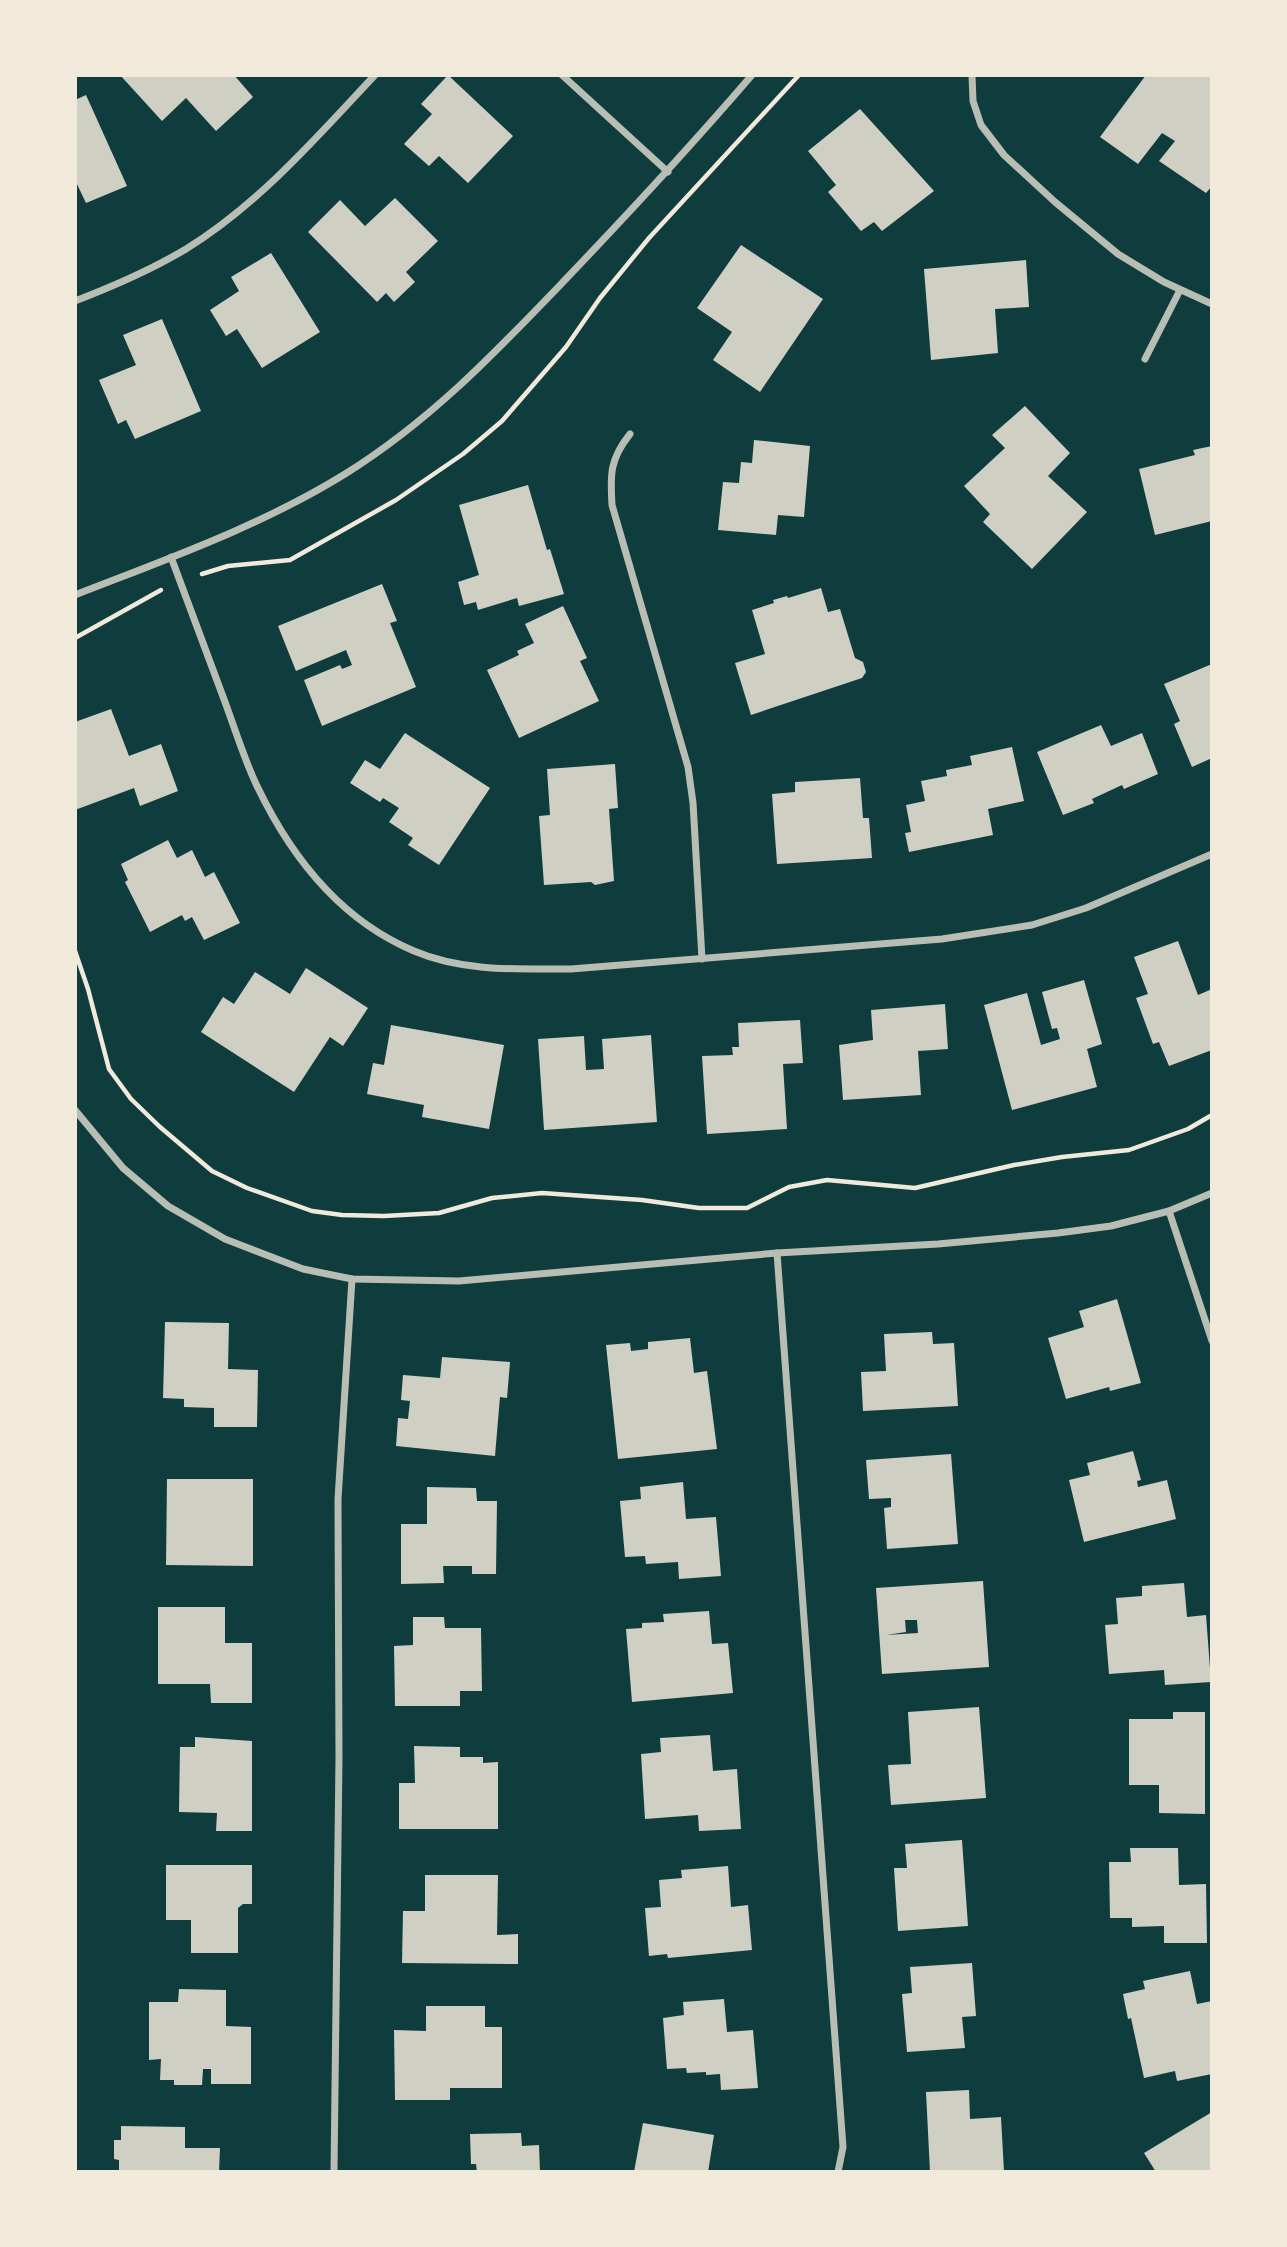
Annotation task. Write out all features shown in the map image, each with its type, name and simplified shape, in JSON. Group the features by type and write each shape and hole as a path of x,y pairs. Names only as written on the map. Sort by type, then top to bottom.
{"street":[{"path":"75,301 129,280 187,248 233,216 279,176 375,75"},
{"path":"562,75 668,172"},
{"path":"75,595 266,518 345,474 421,422 479,370 668,172 752,75"},
{"path":"972,75 973,101 981,125 1004,155 1118,254 1212,304"},
{"path":"1145,359 1180,289"},
{"path":"630,434 617,451 610,476 612,505 688,767 693,803 702,959"},
{"path":"171,557 256,784 281,830 310,874 344,908 375,931 414,951 470,966 571,969 942,939 1032,925 1086,908 1212,854"},
{"path":"75,1110 123,1168 168,1206 225,1239 303,1269 352,1279 459,1281 777,1253 1058,1234 1111,1226 1169,1211 1212,1193"},
{"path":"1169,1211 1212,1341"},
{"path":"777,1253 843,2147 838,2172"},
{"path":"334,2172 339,1758 338,1500 352,1279"}],"path":[{"path":"210,571 228,566 290,560 396,500 463,454 502,421 566,347 600,298 649,238 800,75"},
{"path":"75,638 151,594"},
{"path":"75,951 92,1001 109,1069 131,1100 212,1171 247,1188 312,1211 384,1216 439,1213 492,1198 542,1193 642,1200 699,1208 747,1208 789,1187 827,1180 915,1188 1050,1159 1129,1150 1188,1129 1212,1115"}],"building":[{"path":"120,75 234,75 253,97 216,131 186,98 162,121"},
{"path":"448,75 513,136 468,183 439,156 429,166 404,144 432,114 421,104"},
{"path":"1146,75 1212,76 1212,186 1206,193 1159,161 1175,141 1162,133 1138,164 1100,137"},
{"path":"86,95 127,186 86,203 75,180 75,100"},
{"path":"860,109 934,191 882,231 874,222 861,231 828,192 836,185 808,151"},
{"path":"395,198 438,241 406,272 415,282 394,302 386,293 377,302 308,232 340,200 365,226"},
{"path":"741,245 823,299 760,392 713,360 732,332 697,308"},
{"path":"271,253 320,332 262,368 237,329 226,336 210,310 239,291 231,277"},
{"path":"1026,260 1029,307 995,309 998,353 931,360 924,269"},
{"path":"162,319 201,411 135,439 126,420 118,424 99,380 136,365 123,335"},
{"path":"1025,406 1070,453 1048,476 1087,512 1032,569 983,522 990,514 964,486 1005,448 992,435"},
{"path":"754,440 810,446 804,517 778,515 776,535 718,530 723,482 739,483 741,462 752,463"},
{"path":"1212,446 1212,521 1155,535 1139,469 1195,455 1193,450"},
{"path":"528,485 547,550 550,549 564,594 519,606 517,598 478,610 476,602 464,605 458,582 479,575 459,505"},
{"path":"382,584 397,621 390,623 416,687 322,726 304,680 340,665 342,669 352,665 346,650 296,671 278,626"},
{"path":"821,588 828,612 840,609 855,658 863,662 866,672 862,678 751,715 735,663 765,654 752,610 774,603 773,600"},
{"path":"563,606 587,658 580,661 599,701 519,738 487,670 519,655 517,651 534,643 525,624"},
{"path":"1212,664 1212,758 1192,767 1174,724 1180,721 1164,684"},
{"path":"111,709 129,756 161,744 178,791 140,806 134,788 75,810 75,722"},
{"path":"1101,725 1111,746 1142,733 1158,774 1124,789 1122,785 1092,799 1094,803 1063,815 1037,752"},
{"path":"405,733 490,788 439,865 408,845 413,838 389,822 399,808 383,798 380,802 350,783 365,760 380,769"},
{"path":"1012,747 1024,801 988,809 993,835 909,852 905,833 911,832 906,805 925,801 921,781 947,776 946,770 972,765 970,756"},
{"path":"615,764 618,808 609,809 614,881 595,885 591,882 544,885 539,816 550,815 547,769"},
{"path":"860,778 863,818 869,818 872,858 777,864 772,794 795,792 795,782"},
{"path":"168,840 177,858 192,850 205,877 214,872 240,923 204,940 192,917 185,921 182,915 150,932 125,882 128,880 121,864"},
{"path":"1178,941 1198,995 1212,989 1212,1050 1169,1066 1159,1042 1153,1044 1136,998 1148,994 1134,957"},
{"path":"306,968 368,1008 343,1046 330,1037 294,1092 201,1032 223,997 234,1004 255,972 290,994"},
{"path":"1084,980 1102,1044 1087,1049 1097,1087 1012,1110 984,1005 1027,993 1041,1045 1060,1039 1057,1028 1052,1029 1042,992"},
{"path":"945,1004 948,1049 918,1051 921,1095 843,1100 839,1045 873,1040 871,1010"},
{"path":"800,1020 803,1063 783,1064 787,1129 707,1134 702,1056 733,1055 732,1047 739,1047 738,1023"},
{"path":"391,1025 504,1045 489,1129 422,1117 424,1105 367,1094 373,1063 384,1065"},
{"path":"651,1035 657,1122 544,1130 538,1039 584,1036 586,1070 604,1069 602,1039"},
{"path":"1117,1299 1141,1383 1110,1391 1109,1387 1066,1399 1048,1338 1084,1327 1079,1311"},
{"path":"165,1322 229,1323 228,1369 258,1370 257,1427 214,1427 214,1408 184,1407 184,1399 163,1398"},
{"path":"932,1332 933,1344 954,1343 958,1406 863,1411 861,1372 886,1371 884,1334"},
{"path":"690,1338 694,1373 707,1371 717,1449 618,1459 606,1345 630,1343 631,1351 648,1349 648,1342"},
{"path":"442,1357 510,1362 507,1398 500,1397 495,1456 396,1446 398,1418 408,1419 410,1401 401,1400 403,1375 440,1378"},
{"path":"1133,1451 1141,1480 1137,1481 1138,1487 1167,1480 1176,1519 1084,1542 1069,1480 1090,1475 1087,1463"},
{"path":"951,1454 958,1544 887,1549 884,1508 891,1507 891,1498 869,1499 866,1460"},
{"path":"167,1479 253,1479 253,1566 166,1565"},
{"path":"683,1482 686,1519 716,1517 721,1576 679,1579 678,1562 646,1564 645,1556 625,1557 620,1501 641,1499 640,1487"},
{"path":"427,1487 476,1488 477,1501 497,1501 496,1574 472,1574 472,1566 443,1566 444,1583 401,1584 401,1524 427,1524"},
{"path":"983,1581 989,1667 882,1674 876,1588","holes":["905,1620 917,1620 918,1633 886,1635 906,1632"]},
{"path":"1184,1583 1187,1617 1206,1615 1211,1682 1165,1685 1164,1670 1109,1674 1105,1625 1118,1624 1116,1598 1142,1596 1142,1586"},
{"path":"158,1607 225,1607 225,1643 252,1643 252,1703 211,1703 210,1684 158,1684"},
{"path":"709,1611 712,1644 728,1643 733,1693 632,1702 626,1629 642,1628 642,1623 664,1622 663,1614"},
{"path":"413,1617 444,1617 445,1628 481,1628 482,1691 460,1691 460,1706 395,1706 394,1646 413,1645"},
{"path":"979,1707 986,1798 891,1805 888,1765 911,1764 908,1712"},
{"path":"1173,1712 1205,1712 1205,1814 1159,1813 1159,1785 1129,1785 1129,1719 1173,1719"},
{"path":"710,1735 713,1771 737,1769 741,1829 699,1831 698,1815 645,1819 641,1754 661,1752 660,1738"},
{"path":"195,1737 252,1741 252,1831 216,1831 217,1813 179,1812 180,1747 195,1747"},
{"path":"414,1746 460,1747 460,1757 483,1757 483,1763 498,1762 498,1829 399,1829 399,1783 415,1783"},
{"path":"962,1840 968,1926 898,1931 894,1868 907,1868 905,1844"},
{"path":"1130,1848 1178,1848 1179,1885 1206,1884 1207,1943 1164,1943 1164,1926 1132,1927 1132,1918 1110,1918 1109,1862 1131,1862"},
{"path":"166,1865 252,1865 252,1904 243,1904 238,1908 238,1953 191,1953 191,1920 166,1920"},
{"path":"728,1866 731,1907 748,1905 752,1950 668,1958 667,1954 649,1956 645,1908 661,1907 659,1880 682,1878 681,1870"},
{"path":"425,1875 498,1875 497,1935 518,1934 518,1964 402,1963 403,1911 425,1911"},
{"path":"972,1963 976,2016 962,2017 965,2048 907,2052 902,1994 912,1993 910,1967"},
{"path":"1190,1971 1197,2004 1212,2001 1212,2074 1177,2081 1175,2071 1144,2078 1123,1994 1145,1989 1143,1981"},
{"path":"179,1989 226,1990 226,2026 251,2027 251,2084 211,2084 211,2069 203,2069 202,2085 174,2085 174,2080 160,2080 161,2059 149,2060 149,2002 178,2002"},
{"path":"724,1999 727,2032 753,2030 758,2088 721,2090 720,2074 687,2073 686,2068 667,2069 663,2018 684,2015 683,2002"},
{"path":"426,2006 485,2006 485,2027 502,2027 502,2088 450,2088 450,2100 395,2100 394,2030 426,2031"},
{"path":"969,2090 970,2119 1001,2117 1004,2172 930,2172 926,2092"},
{"path":"1212,2112 1212,2172 1156,2172 1144,2153"},
{"path":"643,2123 714,2135 708,2172 634,2172"},
{"path":"121,2126 185,2127 185,2148 220,2148 219,2172 119,2172 119,2160 114,2159 114,2140 121,2140"},
{"path":"521,2133 522,2146 539,2145 540,2172 477,2172 476,2164 471,2164 470,2134"}]}
